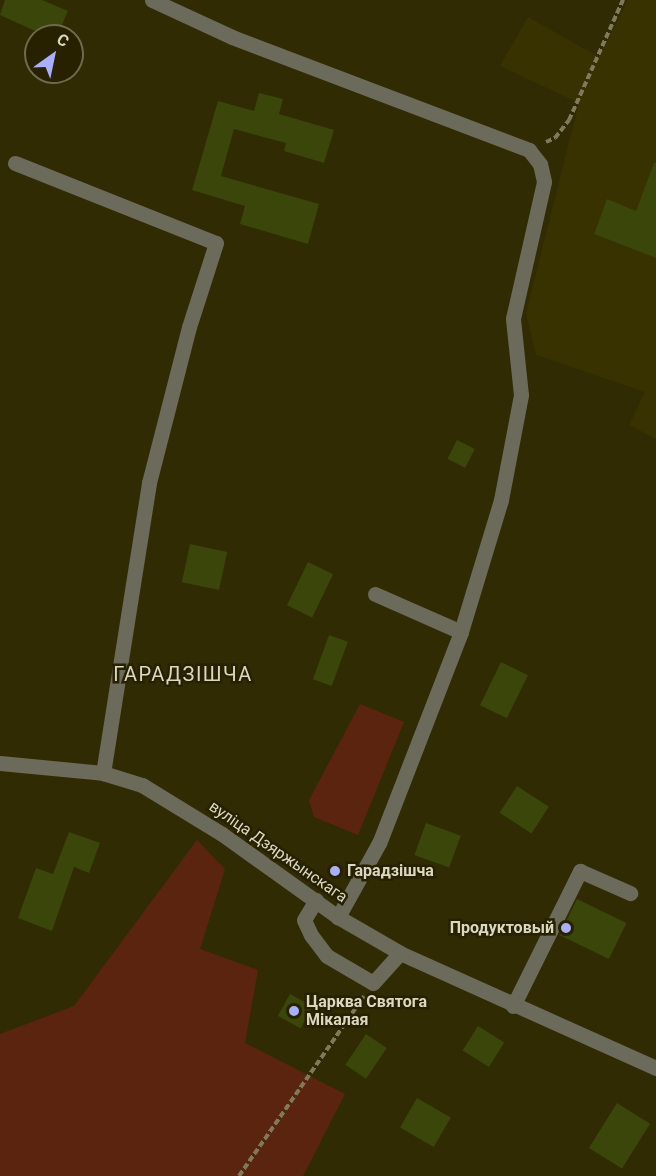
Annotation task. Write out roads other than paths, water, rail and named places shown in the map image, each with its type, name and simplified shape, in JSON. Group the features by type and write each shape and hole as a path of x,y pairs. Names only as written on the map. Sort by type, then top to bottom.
{"street":[{"path":"152,0 232,37 528,150 540,164 544,182 513,319 521,395 501,500 461,632 379,843 338,918"},
{"path":"15,163 216,243 189,327 149,483 103,772"},
{"path":"375,594 461,632"},
{"name":"вуліца Дзяржынскага","path":"0,763 103,772 141,785 184,809 316,900 338,918 400,953 513,1006 656,1068"},
{"path":"513,1006 580,871 630,893"},
{"path":"316,900 304,920 311,935 327,956 373,983 400,953"}],"place":[{"name":"Гарадзішча","path":"335,871"},
{"name":"Продуктовый","path":"566,928"},
{"name":"Царква Святога Мікалая","path":"294,1011"}],"district":[{"name":"ГАРАДЗІШЧА","path":"183,674"}]}
